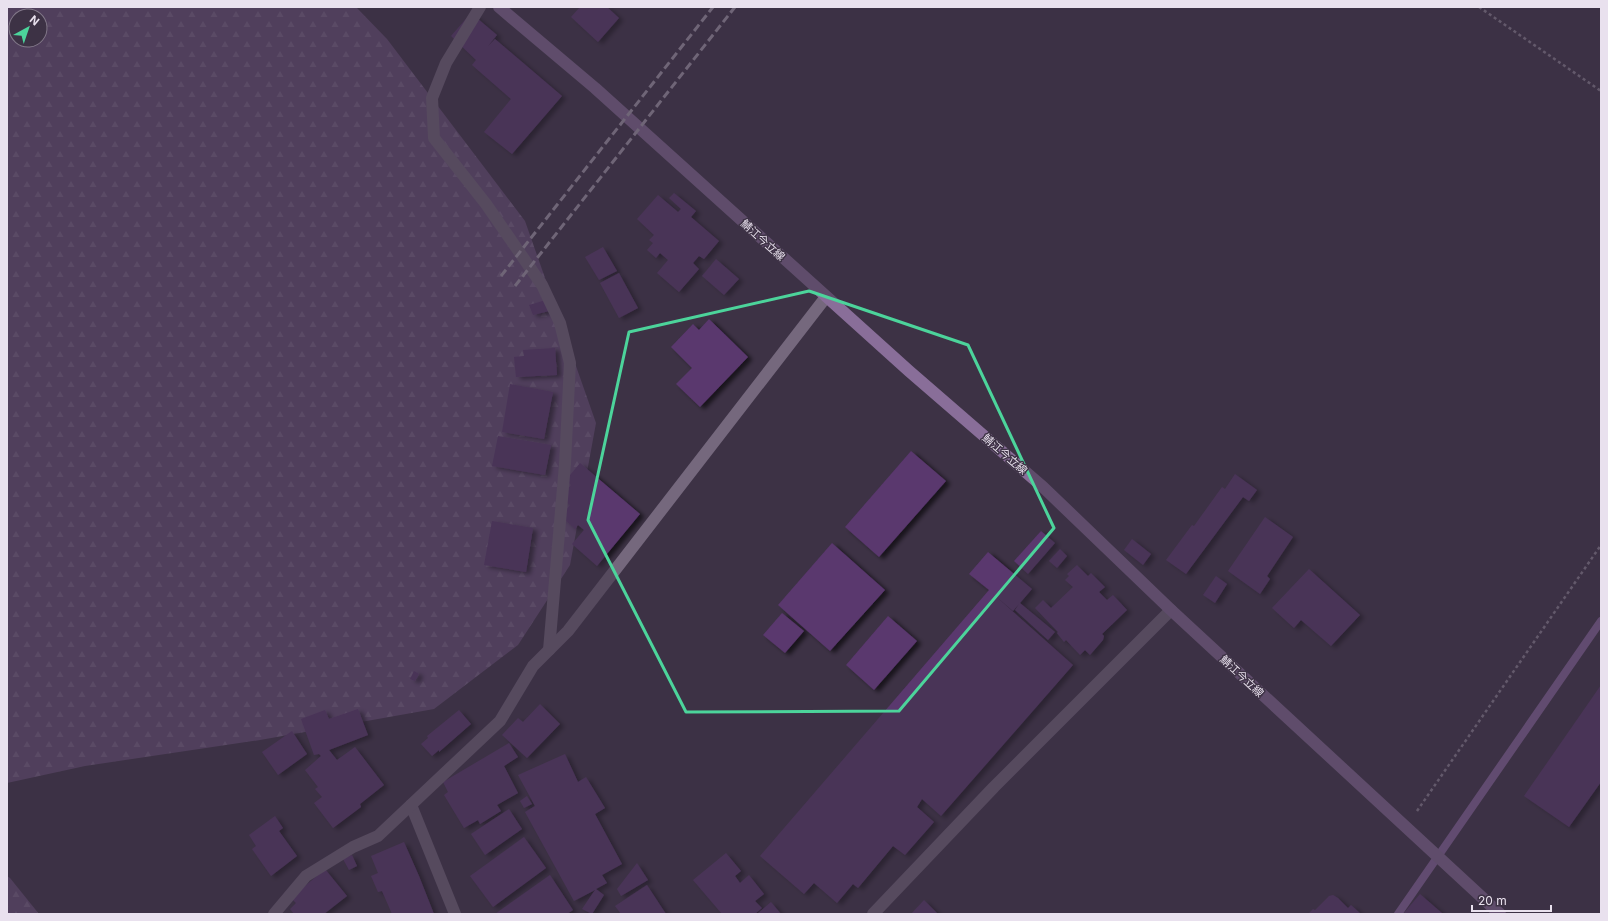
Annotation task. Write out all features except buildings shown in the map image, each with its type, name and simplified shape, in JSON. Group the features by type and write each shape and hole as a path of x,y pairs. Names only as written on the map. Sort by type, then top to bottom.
{"main road":[{"name":"鯖江今立線","path":"499,7 595,88 826,296 1042,487 1171,610 1406,827 1494,912"}],"street":[{"path":"480,7 446,63 432,98 434,138 486,204 542,285 560,323 570,363 564,464 549,650"},
{"path":"274,914 306,876 353,847 378,836 500,721 533,666 568,631 826,296"},
{"path":"873,914 994,787 1171,610"},
{"path":"411,805 455,914"}],"path":[{"path":"1479,7 1601,91"},
{"path":"1406,827 1601,545"}],"highlighted area":[{"path":"809,291 968,345 1054,528 899,711 686,712 588,520 629,332"}],"green space":[{"path":"7,7 356,7 387,39 525,221 596,423 570,565 518,645 434,709 260,740 85,766 7,783"},
{"path":"7,876 10,878 39,914 7,914"}],"waterway":[{"path":"1398,914 1601,621"}],"railway":[{"path":"501,276 713,7"},
{"path":"515,286 735,7"}]}
